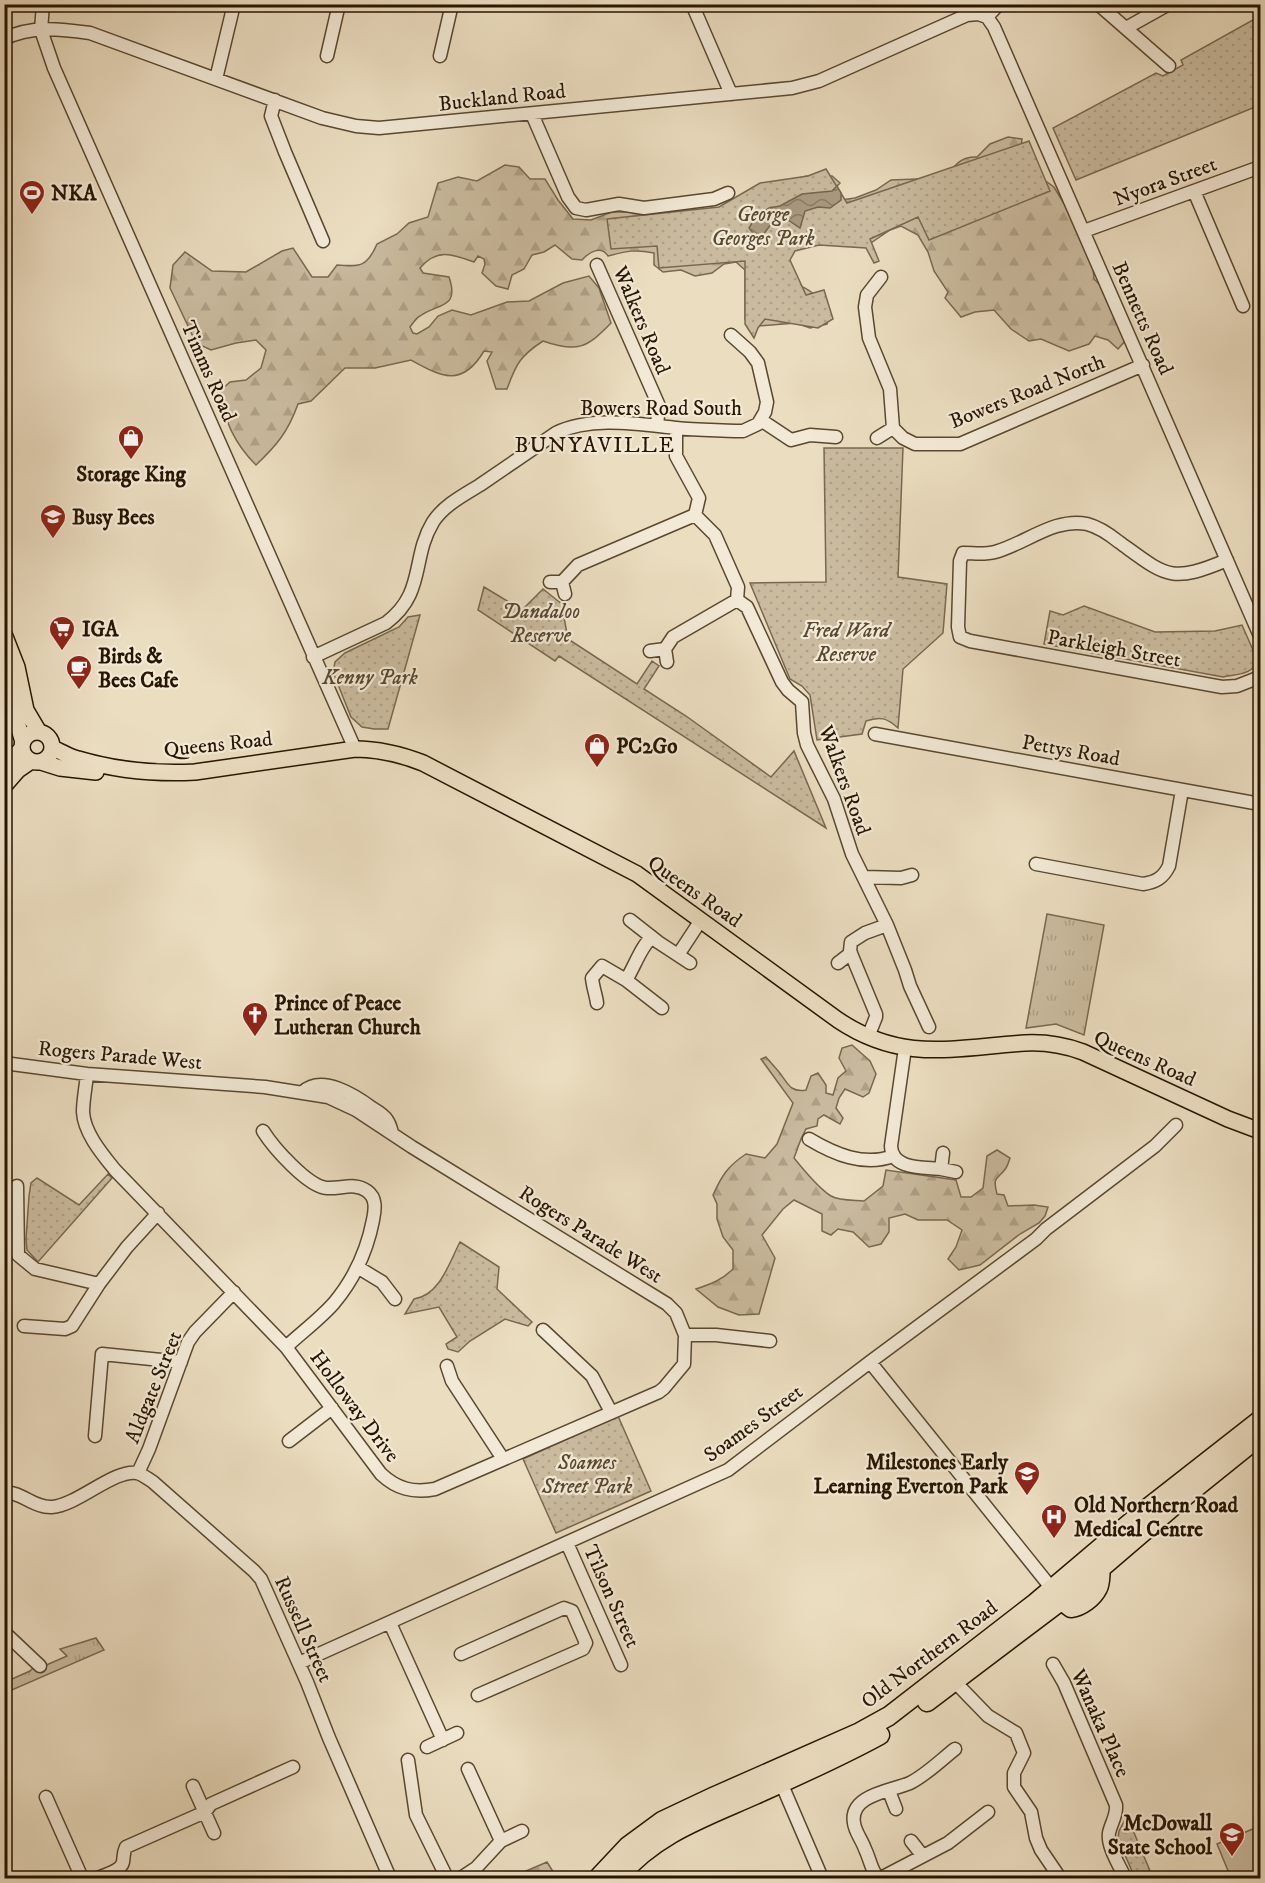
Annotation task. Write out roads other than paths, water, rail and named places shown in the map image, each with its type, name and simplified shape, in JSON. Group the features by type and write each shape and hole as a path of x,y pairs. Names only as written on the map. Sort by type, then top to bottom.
{"highway":[{"path":"1114,1536 1121,1519 1137,1503 1260,1407"},
{"name":"Old Northern Road","path":"598,1878 628,1846 662,1821 687,1808 778,1776 888,1731 954,1681 1057,1595 1114,1536 1260,1420"},
{"name":"Old Northern Road","path":"618,1878 636,1858 667,1835 888,1716 1057,1595 1101,1569 1183,1498 1260,1436"},
{"path":"1134,1540 1158,1531 1260,1451"}],"main road":[{"path":"4,634 17,667 26,710 39,732 50,740 52,748 49,757 14,773 4,786"},
{"path":"4,679 25,756 36,762"},
{"path":"4,769 29,734 39,732"},
{"name":"Queens Road","path":"52,748 77,759 120,769 170,773 195,772 354,749 388,751 423,763 637,874 837,1020 868,1037 905,1048 945,1050 1025,1042 1065,1046 1260,1131"},
{"name":"Queens Road","path":"36,762 85,771 101,772 120,769"},
{"name":"Queens Road","path":"1228,1119 1260,1144"}],"street":[{"name":"Timms Road","path":"43,4 41,30 54,68 354,749"},
{"path":"216,79 234,4"},
{"path":"327,56 339,4"},
{"path":"440,56 452,4"},
{"path":"692,4 732,94"},
{"path":"987,17 999,4"},
{"path":"1098,4 1169,66"},
{"path":"1126,28 1169,4"},
{"name":"Buckland Road","path":"4,39 32,30 90,33 322,118 356,126 379,128 792,88 819,81 966,15 978,14 987,17"},
{"name":"Bennetts Road","path":"987,17 994,27 1227,560 1257,618 1260,636"},
{"path":"275,100 271,116 323,241"},
{"path":"532,114 568,197 576,208 586,210 619,204 644,208 714,199 728,193"},
{"name":"Nyora Street","path":"1084,231 1260,167"},
{"path":"1194,191 1243,306"},
{"name":"Walkers Road","path":"597,265 658,406 657,425"},
{"path":"877,438 893,428 890,389 869,339 865,307 867,295 881,278"},
{"name":"Bowers Road South","path":"313,657 378,627 396,616 411,595 428,532 441,512 566,429 596,423 743,431 754,427 761,420 767,402 758,363 750,352 731,336"},
{"name":"Bowers Road North","path":"893,428 903,438 915,444 960,444 1143,365"},
{"path":"761,420 791,440 810,435 836,437"},
{"path":"559,586 578,565 695,515 699,498 676,456 676,428"},
{"name":"Walkers Road","path":"695,515 715,535 738,586 737,600 747,607 782,682 802,702 807,745 834,799 852,854 887,925 929,1028"},
{"name":"Parkleigh Street","path":"1227,560 1188,574 1170,574 1151,566 1102,530 1076,522 1060,525 997,552 963,553 960,561 958,627 960,638 1222,687 1237,686 1260,677"},
{"path":"667,662 665,649 673,638 737,600"},
{"path":"650,651 665,649"},
{"name":"Pettys Road","path":"875,735 1260,804"},
{"path":"1036,864 1143,884 1153,882 1163,876 1169,866 1182,790"},
{"path":"864,877 901,878 912,874"},
{"path":"630,920 690,963"},
{"path":"678,955 701,920"},
{"path":"868,1037 876,1014 851,953 851,942 865,933 887,925"},
{"path":"626,980 634,969 647,941 652,937"},
{"path":"838,963 851,953"},
{"path":"597,1004 592,978 602,966 626,980 662,1008"},
{"path":"905,1048 891,1146 893,1156 903,1164 956,1172"},
{"name":"Rogers Parade West","path":"4,1063 87,1074 265,1087 328,1097 347,1104 668,1304 676,1313 686,1335"},
{"name":"Holloway Drive","path":"87,1074 83,1115 89,1131 105,1157 286,1347 381,1474 399,1487 421,1492 435,1489 664,1388 684,1365 686,1335"},
{"name":"Soames Street","path":"299,1663 728,1470 1036,1239 1155,1146 1176,1125"},
{"path":"263,1131 274,1148 319,1187 356,1186 367,1190 375,1206 372,1227 359,1268 334,1303 286,1347"},
{"path":"809,1139 833,1152 850,1157 877,1161 893,1156"},
{"path":"941,1169 943,1153"},
{"path":"17,1186 18,1255 35,1269 99,1284"},
{"path":"24,1326 65,1329 72,1326 99,1284 127,1247 158,1214"},
{"path":"359,1268 382,1282 395,1299"},
{"name":"Aldgate Street","path":"138,1473 188,1342 234,1292"},
{"path":"543,1330 592,1376 611,1412"},
{"path":"686,1335 716,1335 770,1341"},
{"path":"95,1436 102,1354 181,1362"},
{"path":"870,1362 1057,1595"},
{"path":"447,1366 452,1381 503,1459"},
{"path":"288,1442 332,1408"},
{"path":"4,1492 13,1492 42,1507 55,1507 124,1474 138,1473"},
{"name":"Russell Street","path":"138,1473 161,1490 261,1579 390,1878"},
{"name":"Tilson Street","path":"567,1543 621,1665"},
{"path":"461,1654 564,1608 572,1611 586,1643 583,1649 478,1695"},
{"path":"390,1623 443,1740"},
{"path":"4,1632 40,1666"},
{"name":"Wanaka Place","path":"1053,1664 1064,1683 1113,1798 1116,1812 1109,1834 1110,1841 1125,1878"},
{"path":"954,1681 988,1716 1018,1735 1024,1753 1014,1773 1014,1787 1017,1795 1031,1812 1041,1850 1060,1878"},
{"path":"427,1747 457,1733"},
{"path":"955,1749 914,1780 865,1800 858,1806 854,1816 856,1830 873,1872 879,1878 954,1839 988,1812"},
{"path":"408,1760 416,1815 447,1878"},
{"path":"97,1878 120,1868 126,1847 205,1812 211,1804 293,1767"},
{"path":"468,1769 501,1841"},
{"path":"778,1776 822,1878"},
{"path":"193,1786 214,1833"},
{"path":"889,1791 896,1809"},
{"path":"46,1797 82,1878"},
{"path":"461,1878 476,1868 501,1841 522,1831"},
{"path":"911,1841 922,1855"}],"water":[{"path":"837,186 841,193 841,200 830,208 818,207 805,211 800,228 788,220 774,220 763,235 757,238 749,228 755,218 769,208 780,206 802,194 832,191"}],"place":[{"name":"NKA","path":"32,216"},
{"name":"Storage King","path":"131,461"},
{"name":"Busy Bees","path":"53,540"},
{"name":"IGA","path":"62,652"},
{"name":"Birds & Bees Cafe","path":"79,691"},
{"name":"PC2Go","path":"597,769"},
{"name":"Prince of Peace Lutheran Church","path":"255,1038"},
{"name":"Milestones Early Learning Everton Park","path":"1027,1497"},
{"name":"Old Northern Road Medical Centre","path":"1054,1540"},
{"name":"McDowall State School","path":"1232,1858"}],"district":[{"name":"BUNYAVILLE","path":"595,444"}],"park label":[{"name":"George Georges Park","path":"763,226"},
{"name":"Dandaloo Reserve","path":"541,623"},
{"name":"Fred Ward Reserve","path":"846,642"},
{"name":"Kenny Park","path":"370,677"},
{"name":"Soames Street Park","path":"587,1474"}]}
